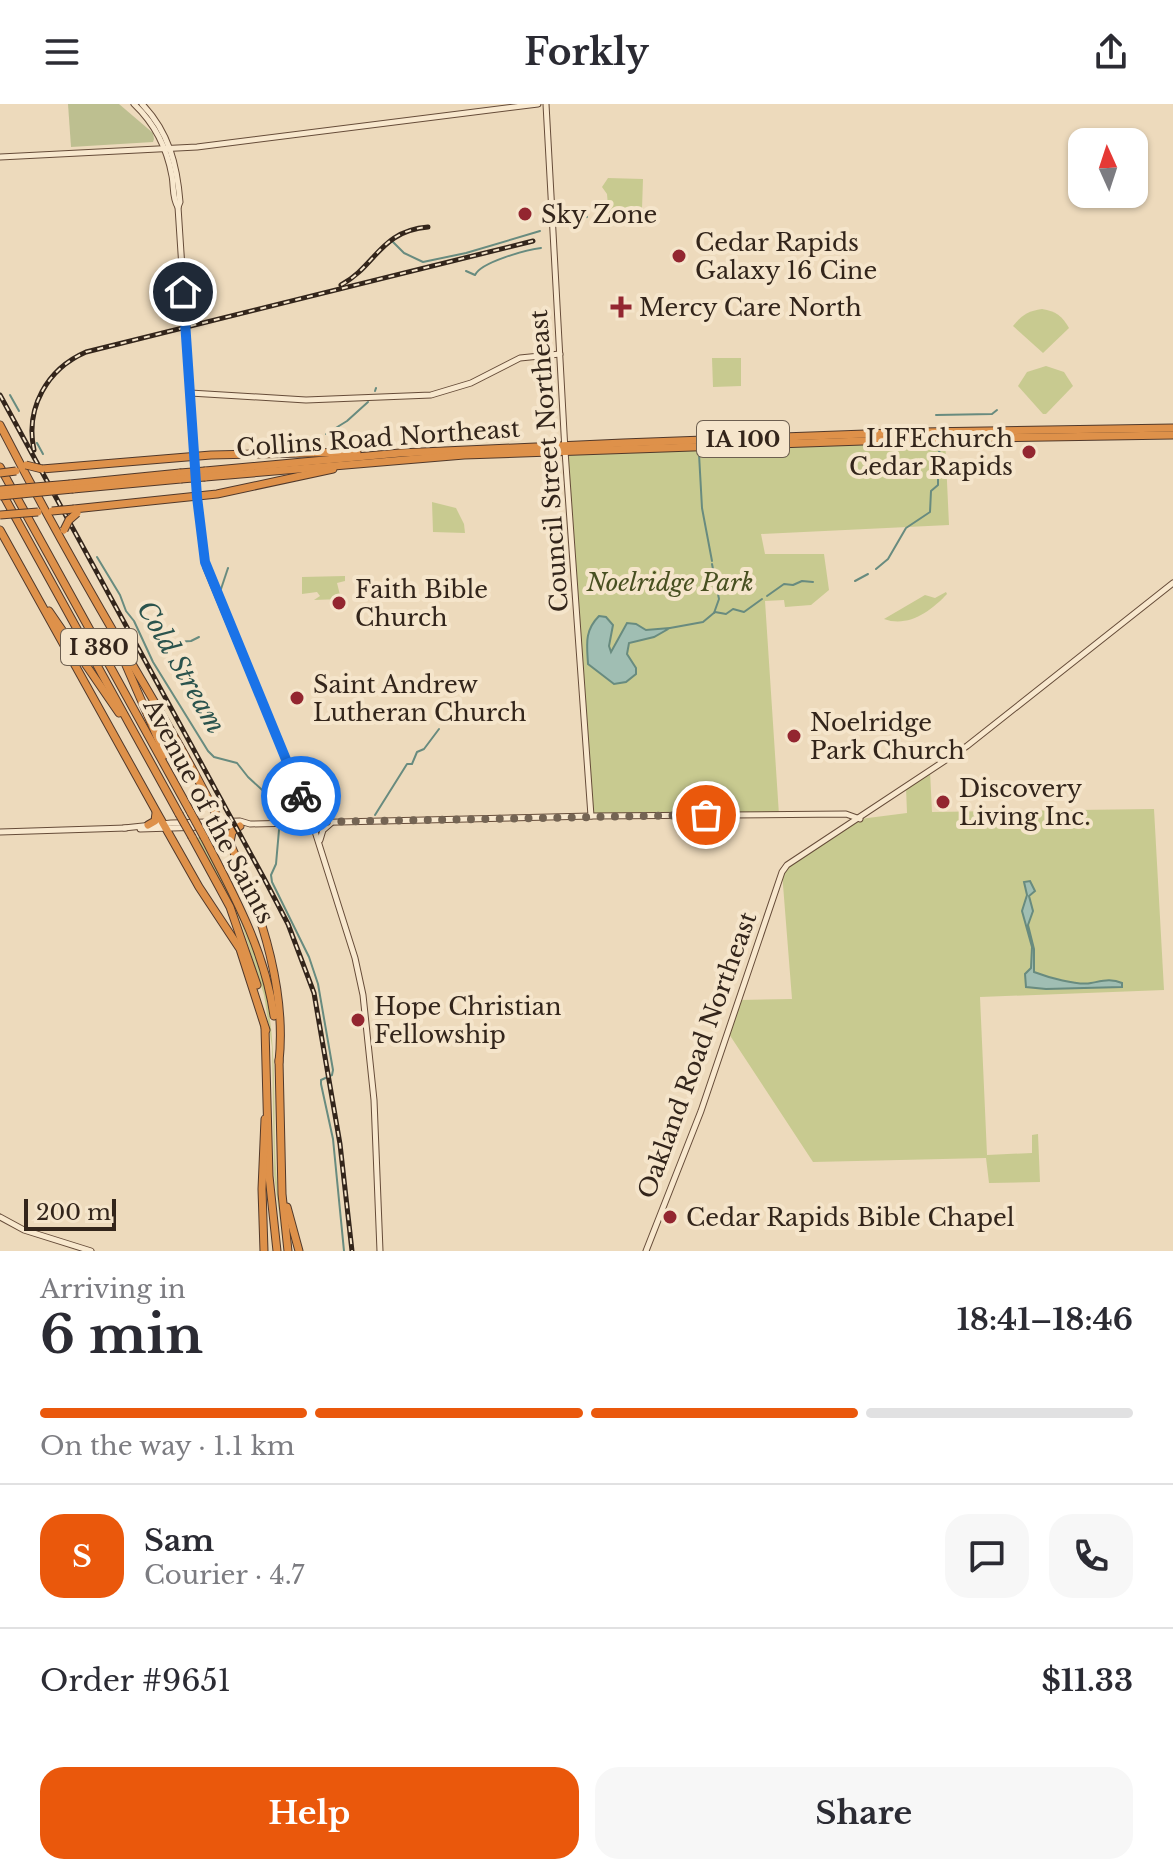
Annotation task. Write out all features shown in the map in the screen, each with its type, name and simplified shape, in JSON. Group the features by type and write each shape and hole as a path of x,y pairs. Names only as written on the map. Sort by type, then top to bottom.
{"highway":[{"path":"0,425 45,512 222,824 270,953 280,1025 279,1062"},
{"name":"Collins Road Northeast","path":"0,492 205,474 711,440 920,432 1173,428"},
{"name":"Collins Road Northeast","path":"205,474 400,453 1173,435"},
{"name":"Collins Road Northeast","path":"658,449 708,444 711,440"},
{"path":"0,470 193,457 400,453"},
{"path":"0,515 76,511 197,497 341,468 424,458"},
{"path":"0,460 7,480"},
{"name":"Avenue of the Saints","path":"0,470 204,837 239,903 261,959 273,1010 279,1062 281,1174 288,1251"},
{"name":"Avenue of the Saints","path":"0,492 192,837 239,928 256,981 266,1030 270,1195 277,1251"},
{"path":"76,511 64,530 64,538 76,565"},
{"path":"0,530 164,826 240,949 266,1030"},
{"path":"32,587 139,741"},
{"path":"104,615 181,794"},
{"path":"148,825 156,819 156,811"},
{"path":"230,844 231,835 243,825"},
{"path":"264,1251 262,1162 268,1097"},
{"path":"281,1174 291,1228 299,1251"}],"main road":[{"path":"134,104 168,148"},
{"path":"142,104 162,129 179,181 193,457 208,574 312,822 355,958 367,1017 380,1251"},
{"path":"0,157 217,145 538,104"},
{"name":"Council Street Northeast","path":"546,104 565,449 591,816"},
{"path":"190,393 302,400 429,395 471,383 520,358 560,354"},
{"path":"0,832 591,816 846,814 860,819 967,746 1173,583"},
{"name":"Oakland Road Northeast","path":"646,1251 701,1111 782,872 796,858 860,819"},
{"path":"319,845 323,830 334,822"},
{"path":"124,828 164,826"},
{"path":"0,1217 24,1230 91,1251"}],"green space":[{"path":"68,104 119,104 153,133 153,142 71,147"},
{"path":"608,178 643,179 642,209 637,215 614,220 609,217 607,194 602,187"},
{"path":"1042,309 1058,315 1069,328 1043,353 1013,326 1026,314"},
{"path":"712,358 741,358 741,386 713,387"},
{"path":"1046,366 1064,372 1073,386 1043,414 1018,386 1027,372"},
{"name":"Noelridge Park","path":"945,438 949,525 761,534 765,554 824,554 829,590 811,605 785,607 784,600 765,601 779,815 591,816 565,451"},
{"path":"432,502 456,508 465,533 433,532"},
{"path":"345,576 345,581 337,583 341,599 314,600 320,596 317,592 302,594 302,577"},
{"path":"946,592 926,612 910,620 884,619 925,595 935,598"},
{"path":"930,771 932,812 1154,809 1164,990 980,997 987,1155 1032,1153 1032,1135 1038,1134 1040,1182 989,1183 986,1158 813,1162 729,1034 739,1000 792,999 782,872 787,865 860,819 907,813 906,787"},
{"path":"200,837 246,930 265,989 273,1048 278,1199 284,1251 274,1175 272,1047 264,995 241,922 197,838"}],"water":[{"path":"599,616 606,617 613,625 609,646 611,652 627,623 646,630 670,628 654,637 629,643 627,654 636,668 636,674 626,682 614,684 588,664 589,633"},
{"path":"1030,881 1035,891 1029,896 1033,911 1028,925 1034,949 1034,972 1085,984 1114,981 1122,983 1122,987 1026,987 1025,974 1031,968 1032,947 1022,911 1027,895 1024,882"}],"waterway":[{"path":"563,224 564,220 587,217"},
{"path":"392,241 404,253 423,262 540,231"},
{"path":"466,271 475,275 495,261 541,248"},
{"path":"10,395 19,411"},
{"path":"326,434 368,402"},
{"path":"936,415 992,414 997,410"},
{"path":"699,436 702,432"},
{"path":"310,446 316,440"},
{"path":"876,569 888,559 906,528 930,512 931,491 938,485 942,468 938,454 944,442"},
{"path":"37,443 43,454"},
{"path":"699,454 702,508 712,561"},
{"name":"Cold Stream","path":"97,557 134,621 153,662 208,751 214,757 237,763 272,799 278,816"},
{"path":"712,564 719,599 714,613"},
{"path":"221,589 228,568"},
{"path":"855,581 868,574"},
{"path":"767,596 784,584 813,582"},
{"path":"670,628 703,622 715,612 726,614 733,609 744,612 762,599"},
{"path":"158,643 191,641 199,637"},
{"path":"375,815 407,764 412,764 417,752 424,749 439,729"},
{"name":"Cold Stream","path":"279,830 272,882 309,957 318,984 333,1070 332,1075 321,1080 321,1084 333,1139 344,1251"}],"railway":[{"path":"341,285 399,235 428,227"},
{"path":"34,450 33,419 42,392 60,369 86,352 533,241"},
{"path":"0,395 288,924 314,993 340,1144 352,1251"}],"way so far":[{"path":"301,796 312,822 706,815"}],"place":[{"name":"Sky Zone","path":"525,214"},
{"name":"Cedar Rapids Galaxy 16 Cine","path":"679,256"},
{"name":"Mercy Care North","path":"621,307"},
{"name":"LIFEchurch Cedar Rapids","path":"1029,452"},
{"name":"Faith Bible Church","path":"339,603"},
{"name":"Saint Andrew Lutheran Church","path":"297,698"},
{"name":"Noelridge Park Church","path":"794,736"},
{"name":"Discovery Living Inc.","path":"943,802"},
{"name":"Hope Christian Fellowship","path":"358,1020"},
{"name":"Cedar Rapids Bible Chapel","path":"670,1217"}],"route":[{"path":"183,292 197,497 205,562 301,796"}]}
